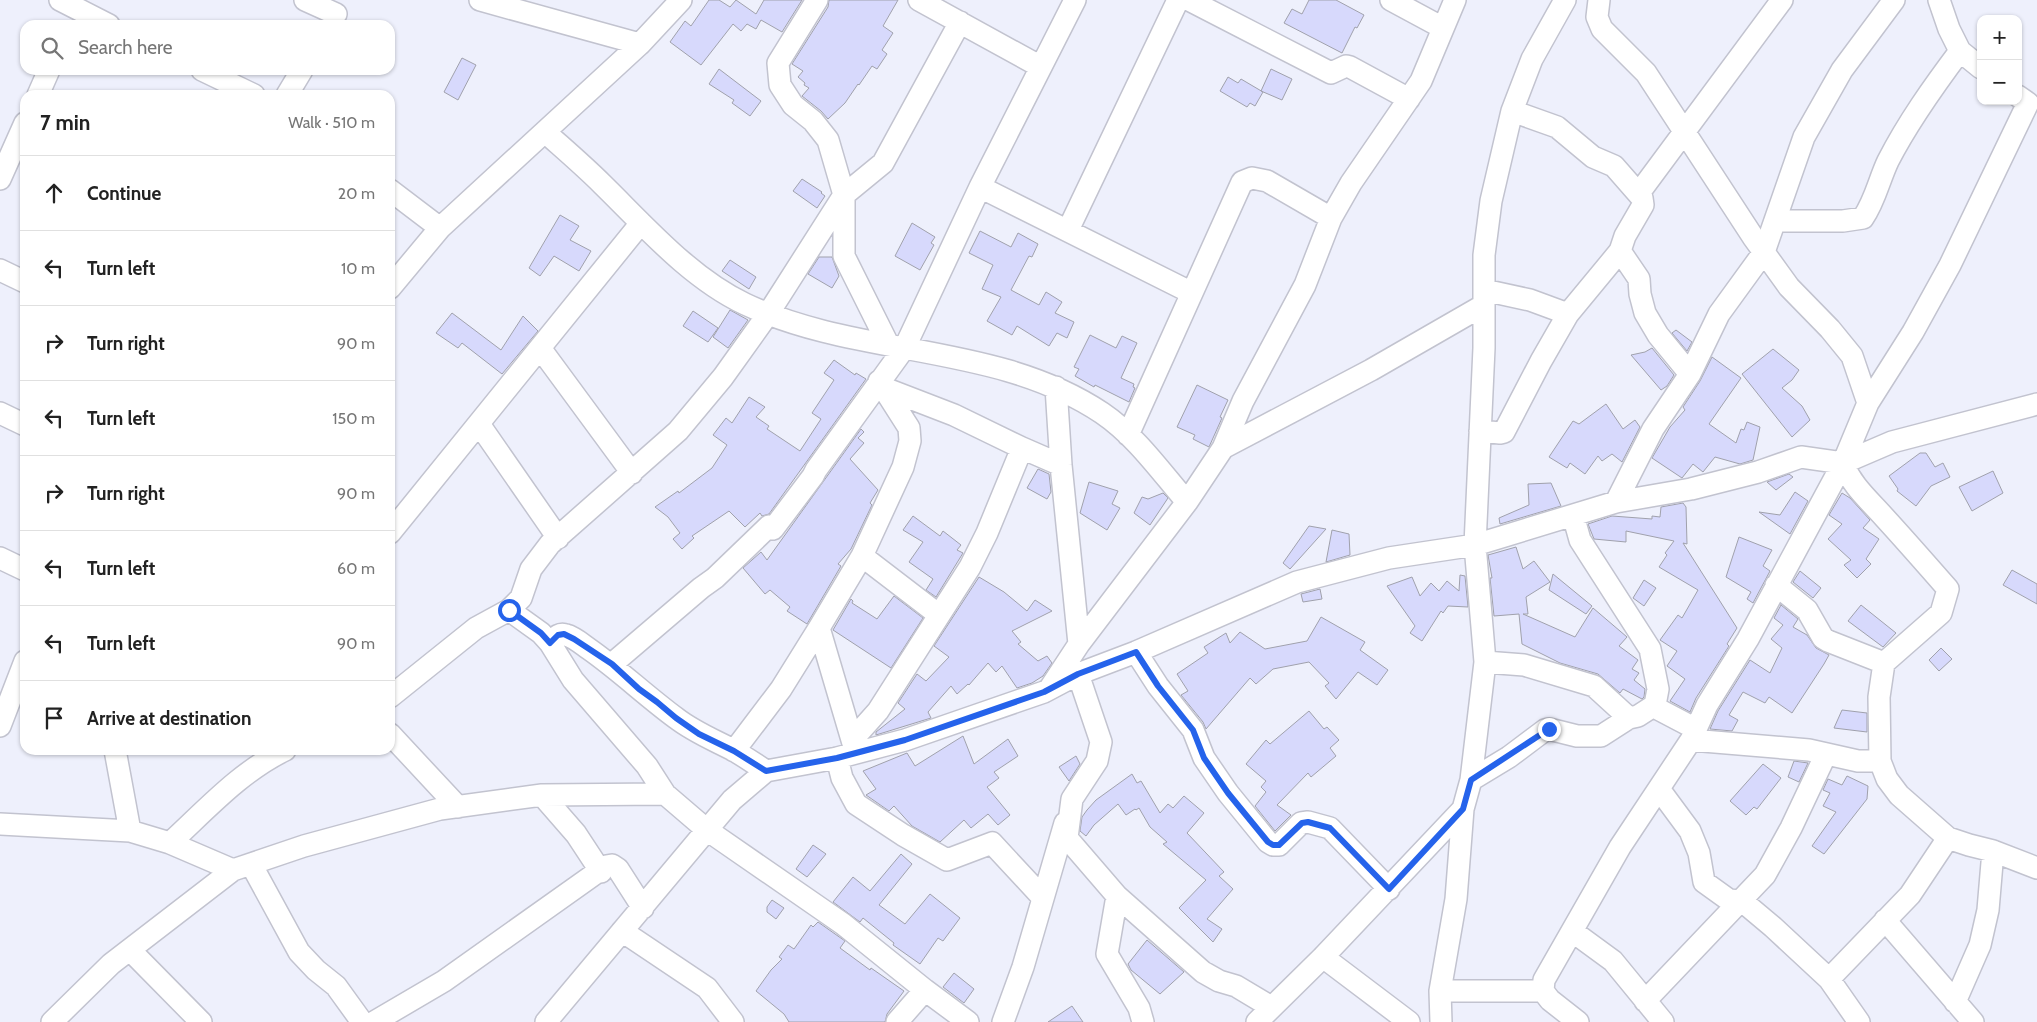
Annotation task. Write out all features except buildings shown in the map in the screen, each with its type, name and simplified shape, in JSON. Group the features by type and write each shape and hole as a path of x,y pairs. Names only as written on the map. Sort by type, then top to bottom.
{"street":[{"path":"305,0 335,13"},
{"path":"480,0 640,44"},
{"path":"395,282 440,228 640,44 681,0"},
{"path":"817,0 778,63 780,84 793,105 813,121 828,140 844,195 844,256 897,346"},
{"path":"919,0 1041,67"},
{"path":"612,664 700,588 715,578 769,526 773,529 882,385 897,346 1075,0"},
{"path":"1068,230 1178,0"},
{"path":"1189,0 1331,73 1340,68 1350,67 1409,99"},
{"path":"1391,0 1443,28"},
{"path":"1050,689 1079,644 1187,502 1223,448 1243,401 1305,285 1330,218 1351,183 1421,82 1455,0"},
{"path":"1441,1022 1440,991 1456,899 1463,809 1471,780 1485,662 1474,544 1480,431 1484,255 1491,201 1512,111 1532,60 1565,0"},
{"path":"1598,0 1597,17 1602,29 1646,73 1789,287 1830,329 1852,356 1868,404"},
{"path":"1639,193 1685,134 1782,0"},
{"path":"1616,502 1653,429 1690,374 1719,314 1764,252 1804,137 1842,70 1894,0"},
{"path":"1939,0 1948,29 1960,51 1977,65"},
{"path":"69,12 94,20"},
{"path":"395,693 476,628 509,610 521,598 531,569 550,544 632,474 678,431 723,377 768,314 844,195 883,162 960,22"},
{"path":"1775,221 1843,221 1863,218 1888,162 1921,103 1960,51"},
{"path":"40,90 47,75"},
{"path":"212,75 244,90"},
{"path":"290,90 299,75"},
{"path":"1578,1022 1550,1000 1543,991 1544,980 1620,847 1694,734 1707,705 1748,639 1843,463 1868,404 1913,332 1950,265 2028,95"},
{"path":"1480,431 1504,432 1568,314 1620,251 1624,236 1643,205 1639,193 1614,166 1593,157 1557,127 1512,111"},
{"path":"545,132 600,182 671,252 706,279 743,303 768,314 834,335 897,346 1015,371 1056,387 1103,414 1128,435 1187,502"},
{"path":"0,179 20,140"},
{"path":"1128,435 1242,182 1252,178 1267,181 1330,218"},
{"path":"980,187 1192,292"},
{"path":"395,194 440,228"},
{"path":"395,527 641,223"},
{"path":"1620,251 1640,279 1640,294 1645,314 1658,335 1690,374"},
{"path":"0,270 20,280"},
{"path":"1223,448 1371,370 1484,298 1530,300 1568,314"},
{"path":"540,348 632,474"},
{"path":"882,385 954,415 1061,465"},
{"path":"734,751 781,689 862,556 903,467 910,441 909,428 882,385"},
{"path":"1056,387 1061,465 1079,644"},
{"path":"546,1022 732,800 766,771 848,750 905,740 1050,689 1078,674 1136,652 1297,582 1389,558 1474,544 1616,502 1691,489 1758,472 1801,457 1843,463 1892,442 2037,404"},
{"path":"479,424 558,538"},
{"path":"848,750 878,711 970,567 987,533 1022,448"},
{"path":"1843,463 1856,488 1883,515 1948,589 1942,614 1884,663 1879,696 1880,761 1887,779 1899,794 1948,838 1993,851 2037,868"},
{"path":"1573,515 1580,540 1650,648 1658,689 1655,705 1659,711 1694,734 1809,750 1858,761 1880,761"},
{"path":"862,556 939,615"},
{"path":"0,558 20,568"},
{"path":"1776,585 1807,610 1824,638 1828,641 1884,663"},
{"path":"509,610 541,633 550,643 573,680 647,766 665,794 707,830 843,924 968,1022"},
{"path":"819,628 848,750 842,778 856,804 903,835 948,860 992,843 1044,898"},
{"path":"550,643 558,635 564,634 612,664 639,689 699,734 734,751 766,771"},
{"path":"1136,652 1158,686 1193,730 1204,758 1228,793 1268,842 1273,845 1279,845 1302,823 1308,822 1330,828 1389,889"},
{"path":"1485,662 1524,666 1594,686 1629,718"},
{"path":"0,726 20,674"},
{"path":"1003,1022 1023,967 1072,798 1097,760 1101,742 1078,674"},
{"path":"1471,780 1509,757 1546,730 1549,729 1577,736 1601,736 1629,718 1638,716 1655,705"},
{"path":"395,739 458,807"},
{"path":"1645,1000 1765,875 1791,828 1826,754"},
{"path":"116,755 130,831"},
{"path":"170,843 262,756"},
{"path":"1659,789 1690,831 1699,853 1704,882 1729,900 1742,901 1774,927 1829,978 1859,1022"},
{"path":"52,1022 112,964 242,867 304,846 440,809 542,795 665,794"},
{"path":"542,795 576,834 601,872"},
{"path":"1072,798 1067,838 1116,896 1203,972 1219,981 1236,986 1265,1016 1389,889 1463,809"},
{"path":"0,824 130,831 242,867 299,952 316,970 336,986 362,1022"},
{"path":"1829,978 1910,894 1948,838"},
{"path":"1956,1002 1980,945 1988,910 1993,851"},
{"path":"374,1022 444,981 533,917 601,872 606,866 612,865 618,869 643,908"},
{"path":"1116,896 1107,954 1139,1008 1143,1022"},
{"path":"1886,920 1973,1022"},
{"path":"622,931 706,988 733,1022"},
{"path":"1572,931 1613,961 1663,1022"},
{"path":"130,950 201,1022"},
{"path":"1323,957 1409,1022"},
{"path":"896,1022 925,990"},
{"path":"1440,991 1543,991"}],"route":[{"path":"509,610 541,633 550,643 558,635 564,634 574,639 612,664 639,689 699,734 734,751 766,771 837,758 905,740 1044,692 1078,674 1136,652 1158,686 1193,730 1204,758 1228,793 1268,842 1273,845 1279,845 1302,823 1308,822 1330,828 1389,889 1463,809 1471,780 1509,757 1542,732 1549,729"}]}
